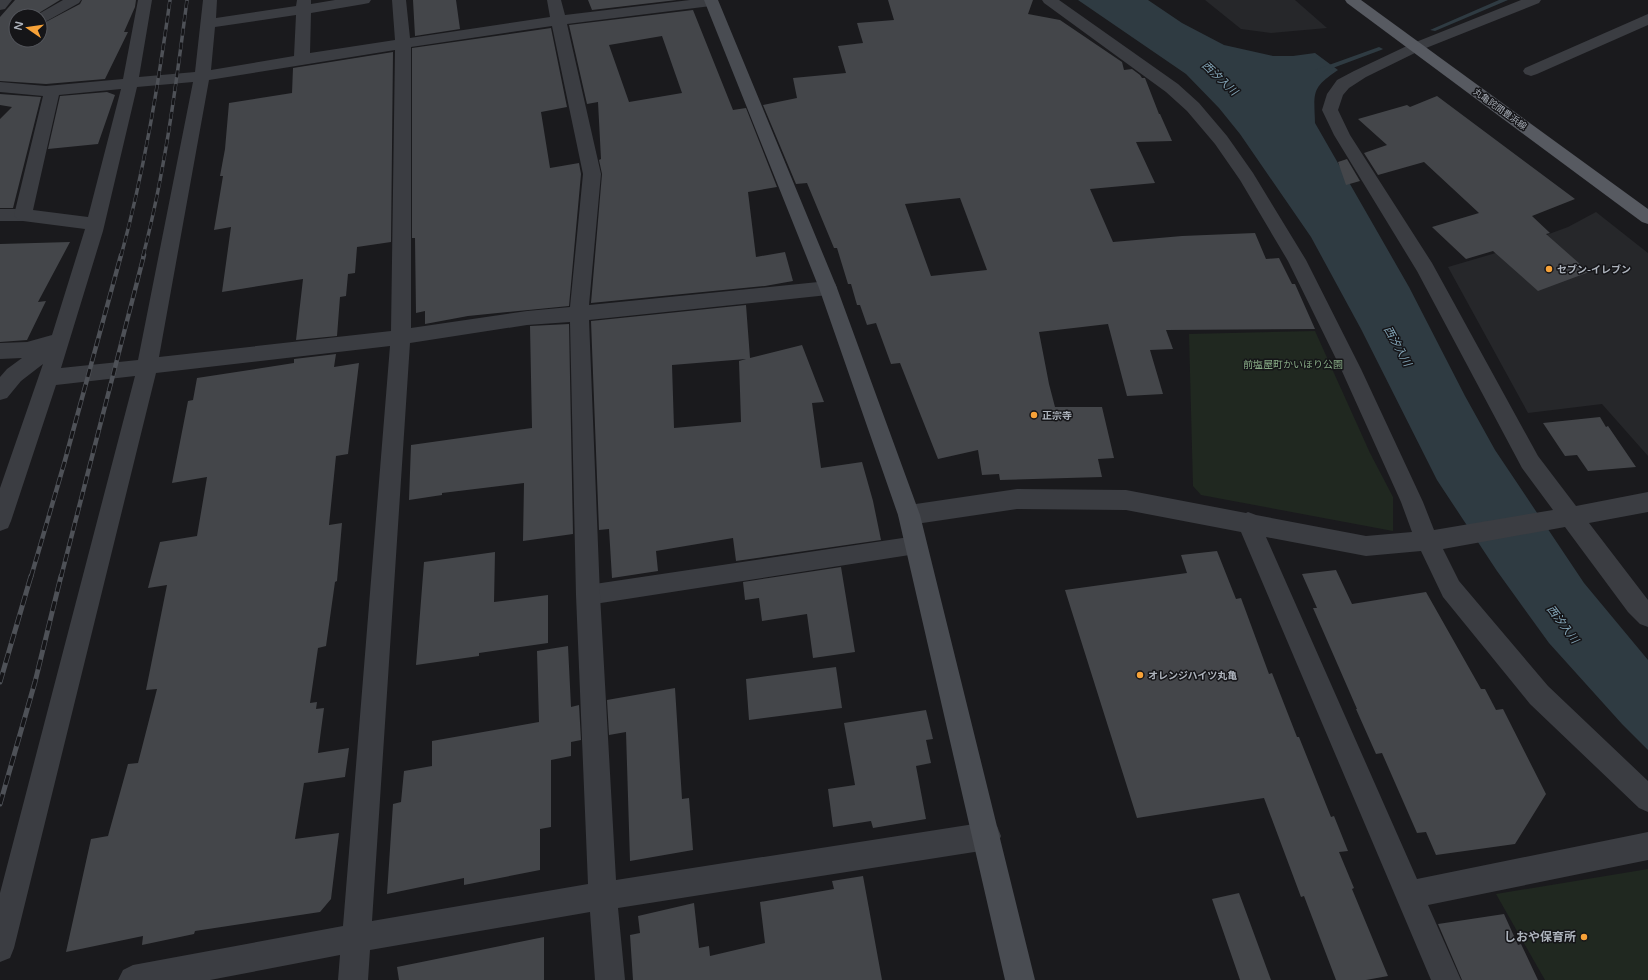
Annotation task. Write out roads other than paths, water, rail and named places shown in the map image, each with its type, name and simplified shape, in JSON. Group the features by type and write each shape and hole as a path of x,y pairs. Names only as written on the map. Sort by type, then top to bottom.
{"main road":[{"name":"丸亀詫間豊浜線","path":"1352,0 1648,218"}],"street":[{"path":"0,6 5,0"},
{"path":"48,15 74,0"},
{"path":"0,521 61,339 95,224 130,83 145,0"},
{"path":"0,948 147,367 202,76 210,0"},
{"path":"208,24 304,4 364,0"},
{"path":"353,980 400,337 403,43 399,0"},
{"path":"554,0 592,174 579,313 588,595 603,896 610,980"},
{"path":"1049,0 1172,88 1193,107 1222,140 1247,177 1297,260 1351,369 1412,502 1437,540 1451,589 1539,695 1648,798"},
{"path":"1534,0 1416,47 1360,74 1343,84 1335,94 1330,110 1342,135 1425,268 1530,462 1636,604 1648,616"},
{"path":"0,87 52,90 202,76 403,43 559,20 711,1 828,288 909,515 987,836 1020,980"},
{"path":"302,59 304,4"},
{"path":"1531,71 1648,19"},
{"path":"52,90 23,215 95,224"},
{"path":"48,378 400,337 527,318 672,305 828,288"},
{"path":"0,351 27,350 61,339"},
{"path":"0,392 14,376 61,339"},
{"path":"909,515 1017,500 1126,500 1248,522 1366,546 1437,540 1648,502"},
{"path":"1248,522 1446,980"},
{"path":"133,980 356,938 603,896 987,836"},
{"path":"1409,895 1648,846"}],"lane":[{"path":"0,215 23,215"},
{"path":"588,595 916,545"}],"water":[{"name":"西汐入川","path":"1078,0 1148,0 1182,23 1224,45 1273,56 1293,56 1315,53 1338,70 1323,82 1316,92 1314,104 1315,123 1409,287 1465,396 1495,450 1584,583 1648,660 1648,750 1622,724 1549,643 1497,571 1437,480 1361,329 1311,237 1240,134 1219,108 1186,74"}],"waterway":[{"path":"1433,30 1505,0"},
{"path":"1319,70 1379,49"}],"railway":[{"path":"121,256 137,193 150,129 170,0"},
{"path":"143,256 164,160 187,0"},
{"path":"31,577 64,464 121,255"},
{"path":"61,577 144,255"},
{"path":"0,682 31,576"},
{"path":"0,804 35,682 61,576"}],"place":[{"name":"セブン-イレブン","path":"1549,269"},
{"name":"正宗寺","path":"1034,415"},
{"name":"オレンジハイツ丸亀","path":"1140,675"},
{"name":"しおや保育所","path":"1584,937"}],"park label":[{"name":"前塩屋町かいほり公園","path":"1293,364"}]}
